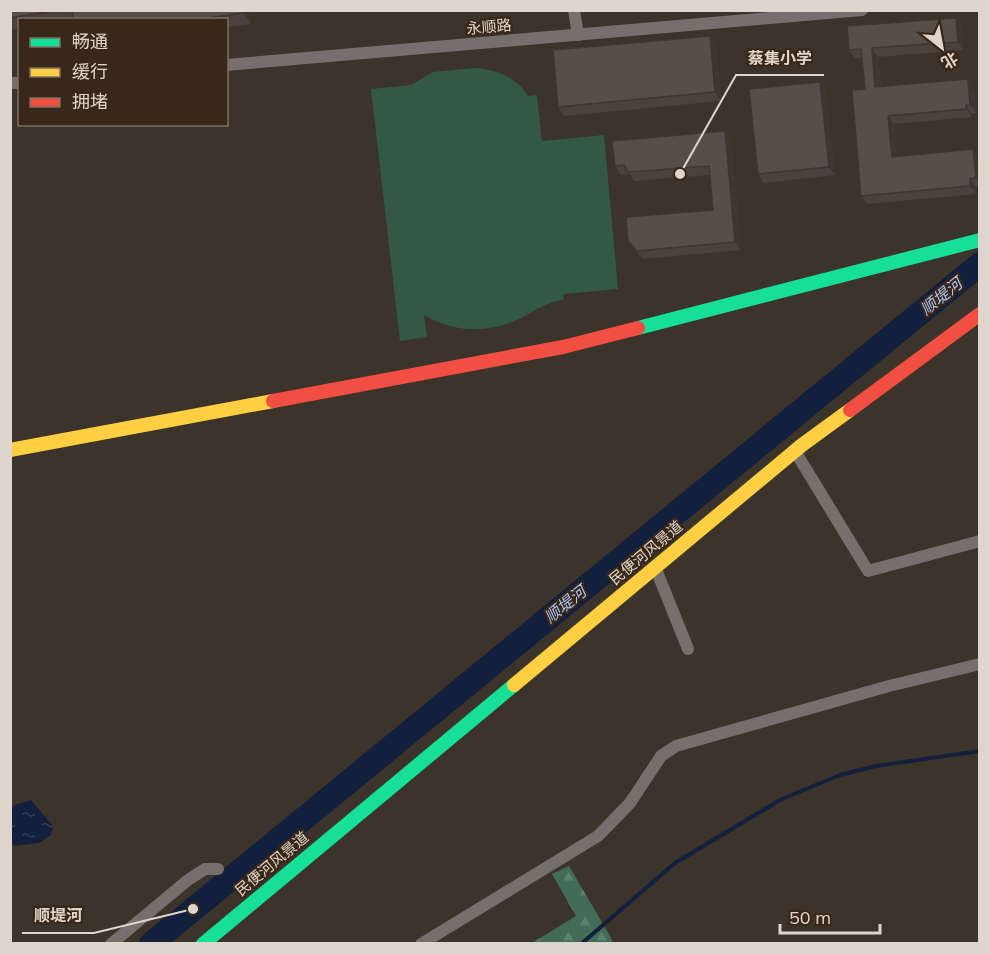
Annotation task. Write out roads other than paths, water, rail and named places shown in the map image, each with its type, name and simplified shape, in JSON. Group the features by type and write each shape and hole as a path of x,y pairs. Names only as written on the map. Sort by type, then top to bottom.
{"street":[{"path":"574,10 578,35"},
{"name":"永顺路","path":"228,65 862,10"},
{"path":"10,450 562,347 980,240"},
{"name":"民便河风景道","path":"203,944 795,451 980,314"},
{"path":"795,451 868,570 980,541"},
{"path":"655,567 688,649"},
{"path":"421,944 598,836 630,802 661,756 676,746 889,686 980,664"},
{"path":"111,944 188,880 205,869 218,869"}],"water":[{"path":"31,800 53,826 51,835 39,843 14,846 11,842 11,806"}],"waterway":[{"name":"顺堤河","path":"151,944 980,264"},
{"path":"581,944 675,863 780,800 840,775 876,766 980,751"}],"place":[{"name":"蔡集小学","path":"680,174"},
{"name":"顺堤河","path":"193,909"}]}
